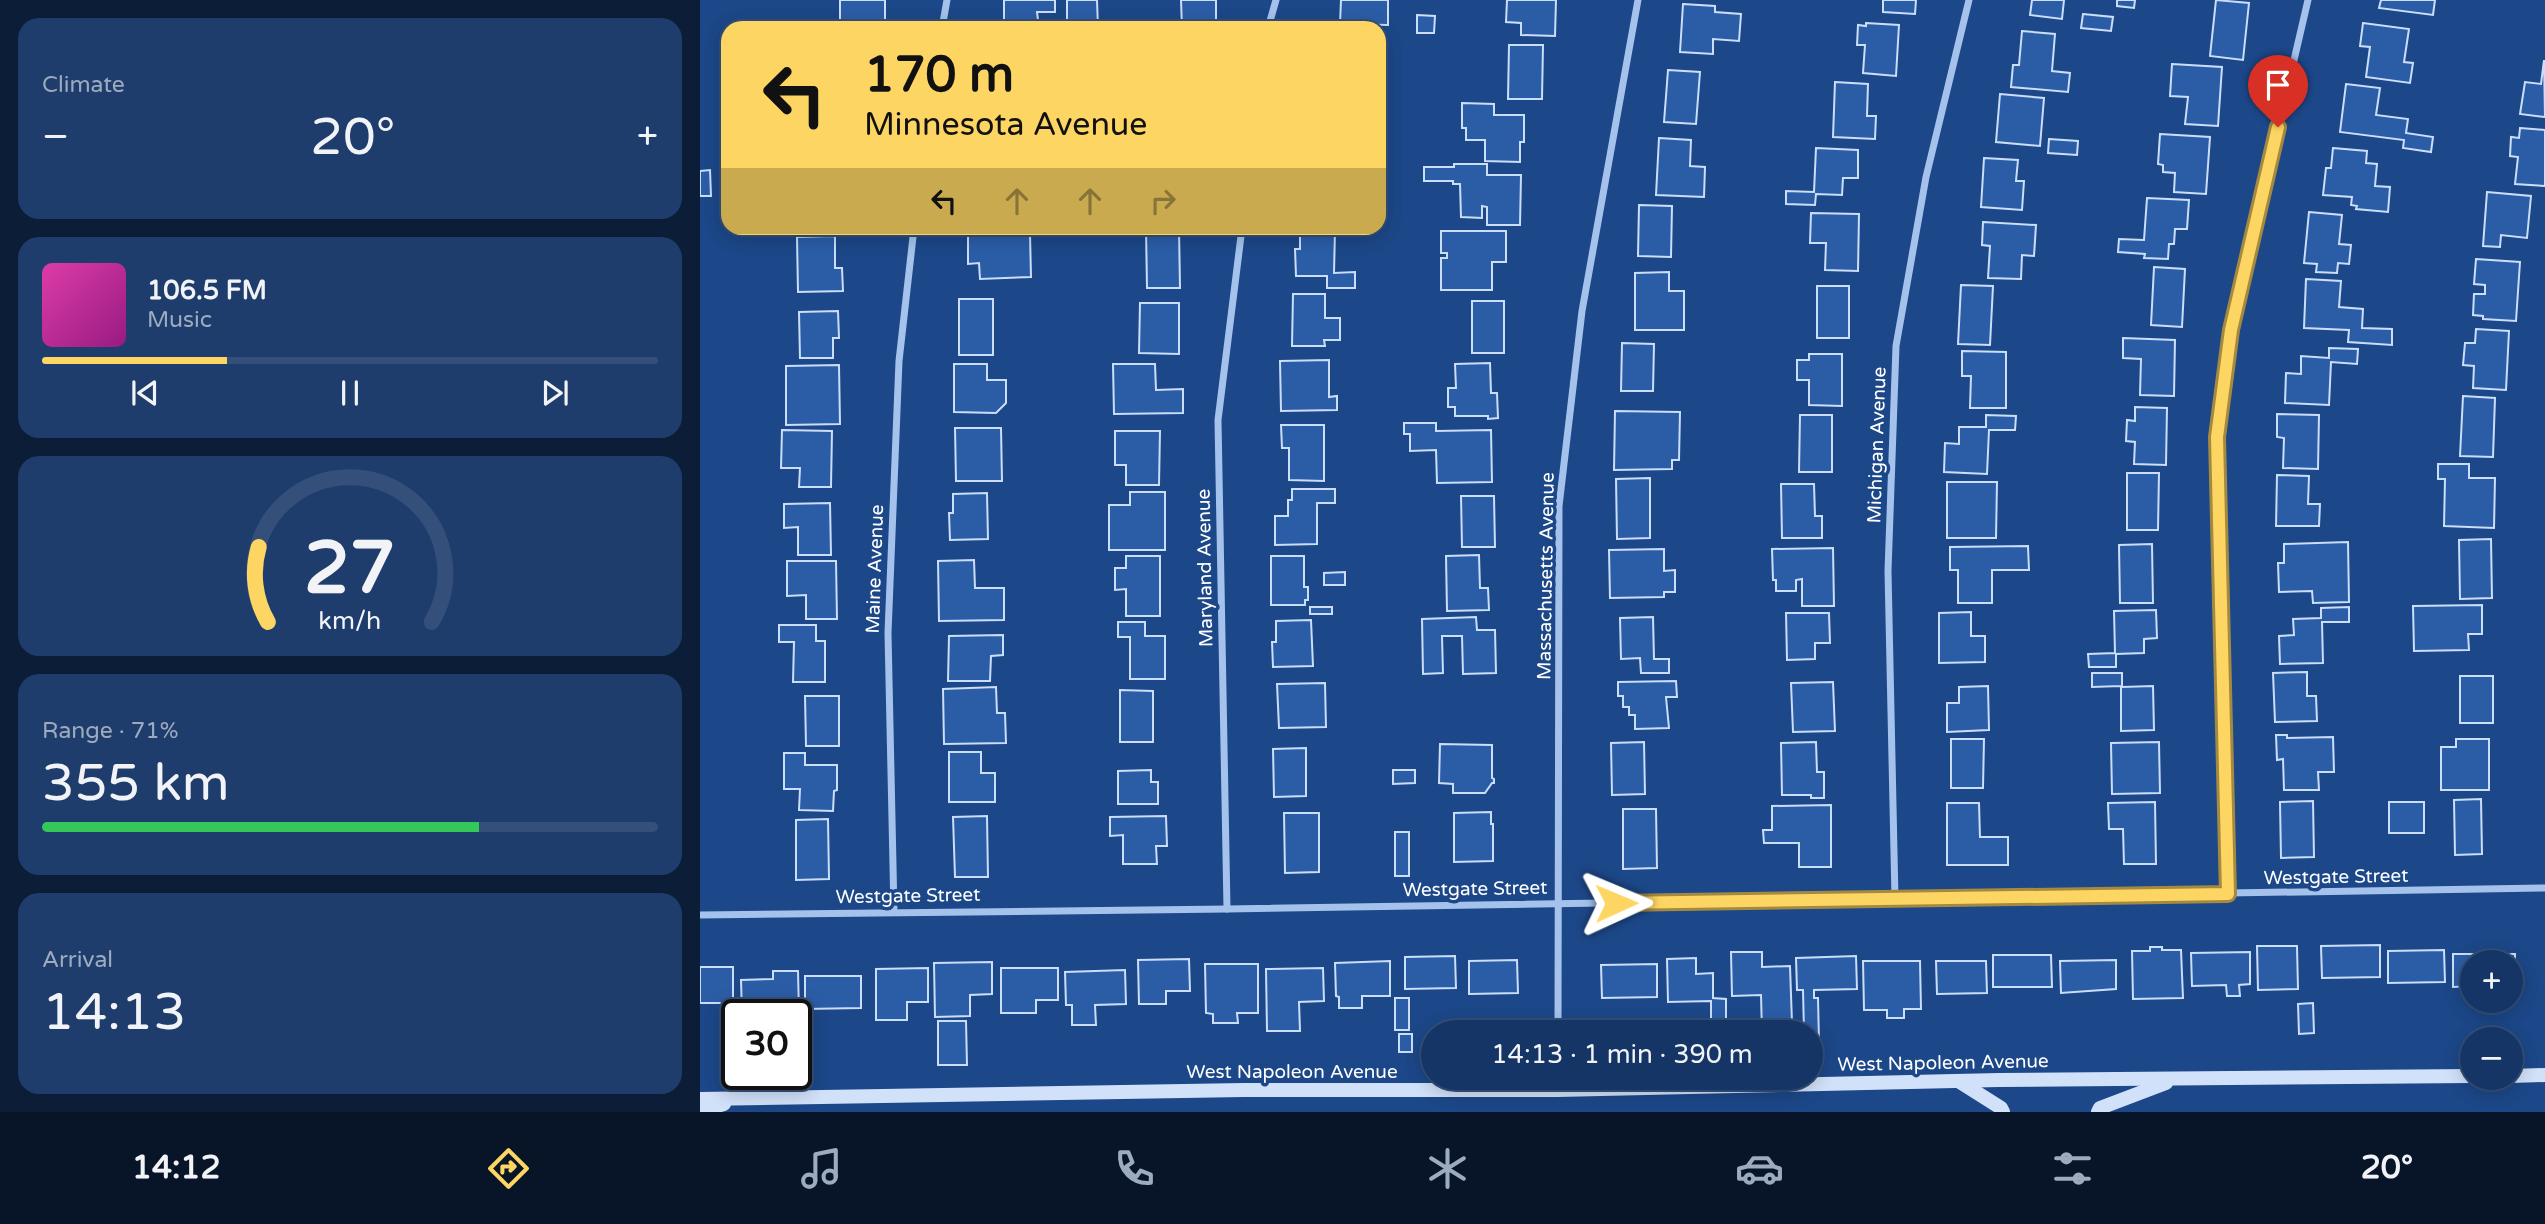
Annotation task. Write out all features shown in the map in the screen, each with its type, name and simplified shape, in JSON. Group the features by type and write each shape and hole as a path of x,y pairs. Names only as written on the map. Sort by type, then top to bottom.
{"main road":[{"path":"2523,1076 2545,1075"},
{"name":"West Napoleon Avenue","path":"1823,1083 2460,1076"},
{"path":"2098,1112 2100,1108 2177,1079"},
{"path":"1961,1082 2003,1112"},
{"name":"West Napoleon Avenue","path":"700,1099 1421,1087"},
{"path":"700,1111 742,1098"}],"street":[{"path":"943,21 947,0"},
{"path":"1270,21 1276,0"},
{"name":"Massachusetts Avenue","path":"1558,1020 1559,506 1582,311 1638,0"},
{"name":"Michigan Avenue","path":"1895,898 1888,571 1896,346 1926,177 1969,0"},
{"path":"2228,894 2217,437 2231,330 2308,0"},
{"name":"Maine Avenue","path":"894,912 888,634 899,360 913,235"},
{"name":"Maryland Avenue","path":"1227,909 1219,420 1241,235"},
{"name":"Westgate Street","path":"700,915 2545,888"}],"building":[{"path":"840,0 885,0 885,21 840,21"},
{"path":"1004,0 1055,0 1055,12 1037,12 1038,20 1004,20"},
{"path":"1067,0 1097,0 1098,21 1067,21"},
{"path":"1181,0 1216,0 1216,21 1182,21"},
{"path":"1341,0 1388,0 1388,25 1386,21 1340,21"},
{"path":"1507,0 1556,0 1555,36 1521,35 1521,23 1506,22"},
{"path":"1883,0 1916,0 1915,14 1883,12"},
{"path":"2032,0 2064,0 2062,19 2030,15"},
{"path":"2117,0 2135,0 2134,8 2117,6"},
{"path":"2216,0 2249,3 2243,60 2210,56"},
{"path":"2381,0 2435,0 2433,15 2379,8"},
{"path":"1683,4 1715,6 1715,12 1741,14 1739,41 1713,39 1713,54 1680,52"},
{"path":"2083,14 2113,17 2111,31 2081,28"},
{"path":"1417,15 1435,16 1434,33 1417,33"},
{"path":"1866,23 1899,25 1896,76 1863,73 1865,45 1857,45 1858,25 1866,26"},
{"path":"2363,23 2409,29 2404,62 2413,63 2410,83 2366,77 2370,47 2360,46"},
{"path":"2022,31 2055,34 2052,71 2070,73 2068,92 2011,87 2013,65 2019,65"},
{"path":"1509,45 1543,45 1542,99 1508,99"},
{"path":"2544,60 2545,117 2520,114 2525,82 2541,84"},
{"path":"2172,64 2222,67 2218,126 2185,124 2188,97 2170,96"},
{"path":"1668,70 1700,72 1696,124 1664,122"},
{"path":"1835,82 1868,84 1867,116 1876,116 1875,139 1833,137"},
{"path":"2346,84 2380,88 2376,115 2408,119 2406,133 2433,137 2431,152 2403,148 2404,140 2340,132"},
{"path":"2000,94 2044,98 2040,146 1996,142"},
{"path":"1462,103 1494,104 1494,115 1524,115 1524,142 1520,142 1520,162 1485,161 1485,140 1466,140 1466,128 1462,128"},
{"path":"2520,128 2545,130 2545,186 2515,184 2518,157 2510,156 2511,137 2519,138"},
{"path":"2160,134 2210,137 2206,194 2174,192 2175,173 2163,172 2163,165 2158,164"},
{"path":"1659,138 1691,140 1690,166 1705,167 1704,197 1656,195"},
{"path":"2049,139 2078,141 2077,155 2048,153"},
{"path":"1816,148 1858,150 1858,178 1843,178 1842,195 1816,194 1815,205 1786,204 1786,191 1814,192"},
{"path":"2333,148 2367,151 2366,163 2377,164 2375,186 2390,187 2388,212 2356,209 2357,206 2351,205 2352,197 2323,195 2326,168 2331,168"},
{"path":"1984,158 2018,160 2016,181 2024,181 2022,210 1981,207"},
{"path":"1454,164 1487,164 1487,175 1521,175 1520,225 1487,225 1487,207 1482,206 1482,218 1461,217 1460,184 1453,184 1453,181 1424,181 1424,167 1454,167"},
{"path":"710,170 711,196 700,196 700,171"},
{"path":"2487,192 2531,196 2527,238 2501,235 2500,247 2483,246"},
{"path":"2147,198 2189,200 2187,229 2175,229 2174,244 2169,244 2168,259 2144,258 2145,254 2118,252 2119,239 2144,240"},
{"path":"1639,205 1672,206 1671,257 1638,256"},
{"path":"2309,212 2342,215 2339,244 2351,245 2349,264 2338,263 2337,273 2316,272 2317,264 2304,263"},
{"path":"1811,213 1859,214 1858,271 1825,270 1826,243 1810,243"},
{"path":"1983,222 2036,225 2034,256 2022,255 2021,279 1988,278 1990,246 1982,245"},
{"path":"1441,231 1506,231 1506,262 1492,262 1492,290 1441,290 1441,258 1447,258 1447,253 1441,253"},
{"path":"1030,235 1031,277 980,279 979,263 968,264 968,236"},
{"path":"1146,235 1179,235 1180,288 1147,288"},
{"path":"1300,235 1335,235 1334,273 1355,272 1355,288 1327,288 1327,276 1296,276 1295,249 1300,249"},
{"path":"835,236 835,268 842,268 843,291 798,292 797,237"},
{"path":"2476,259 2520,262 2516,321 2483,319 2483,316 2473,315 2474,294 2485,294 2485,285 2474,284"},
{"path":"2154,267 2185,269 2182,327 2151,325"},
{"path":"1669,272 1669,291 1684,291 1684,330 1635,330 1635,273"},
{"path":"2306,279 2341,281 2339,307 2363,309 2362,328 2392,329 2392,345 2348,342 2349,330 2304,328"},
{"path":"1961,285 1993,286 1990,345 1958,344"},
{"path":"1817,286 1849,286 1849,338 1817,338"},
{"path":"1293,294 1325,294 1325,318 1340,318 1340,340 1324,340 1325,346 1292,346"},
{"path":"959,299 993,299 993,355 959,355"},
{"path":"1472,301 1504,301 1504,353 1472,353"},
{"path":"1140,303 1179,303 1179,354 1139,353"},
{"path":"838,311 839,338 833,338 833,358 800,358 799,312"},
{"path":"2476,329 2509,331 2506,390 2473,388 2474,366 2463,365 2465,343 2475,343"},
{"path":"2123,338 2175,340 2174,396 2140,395 2141,359 2123,358"},
{"path":"1622,343 1654,344 1653,391 1621,391"},
{"path":"2329,348 2358,349 2357,364 2331,362 2329,405 2285,403 2286,373 2301,374 2301,356 2329,358"},
{"path":"1962,351 2006,352 2006,408 1970,408 1971,376 1962,376"},
{"path":"1809,354 1842,354 1842,406 1809,405 1809,380 1797,380 1797,360 1809,360"},
{"path":"1329,360 1329,397 1337,396 1337,410 1281,411 1280,361"},
{"path":"1490,363 1491,393 1497,393 1498,418 1455,416 1455,407 1448,407 1448,388 1456,388 1455,364"},
{"path":"954,364 987,364 987,380 1006,380 1006,403 996,413 954,412"},
{"path":"1113,364 1155,364 1156,390 1183,389 1183,413 1114,414"},
{"path":"839,365 840,424 786,425 786,366"},
{"path":"2463,396 2495,398 2493,457 2460,456"},
{"path":"2135,407 2167,408 2166,465 2134,464 2135,442 2126,441 2127,420 2135,421"},
{"path":"1615,411 1680,412 1679,460 1672,460 1672,469 1614,470"},
{"path":"2277,414 2319,415 2318,469 2283,468 2284,438 2277,437"},
{"path":"1800,415 1832,415 1832,472 1799,472"},
{"path":"1986,415 2016,416 2015,430 1989,430 1987,474 1944,472 1945,443 1959,444 1959,427 1986,427"},
{"path":"1404,423 1436,423 1436,431 1491,430 1492,482 1437,483 1436,450 1410,451 1410,434 1404,434"},
{"path":"1281,425 1324,425 1324,481 1289,480 1289,448 1282,448"},
{"path":"955,428 1001,428 1002,481 956,481"},
{"path":"782,430 832,431 831,487 799,487 800,468 781,468"},
{"path":"1115,431 1160,431 1159,485 1126,485 1126,465 1115,465"},
{"path":"2438,464 2469,464 2469,478 2495,478 2494,528 2444,526 2445,479 2438,479"},
{"path":"2127,473 2159,473 2158,530 2127,530"},
{"path":"2277,475 2309,476 2308,504 2320,504 2319,526 2276,526"},
{"path":"1650,478 1650,538 1617,539 1616,479"},
{"path":"1947,482 1997,482 1996,538 1947,538"},
{"path":"1781,484 1814,484 1815,516 1822,516 1822,538 1782,538"},
{"path":"1292,489 1335,489 1335,503 1317,503 1317,544 1275,545 1275,516 1288,516 1288,500 1292,500"},
{"path":"1130,492 1165,492 1165,550 1109,550 1109,505 1130,505"},
{"path":"987,493 988,539 950,540 949,513 953,513 953,494"},
{"path":"1461,496 1494,496 1495,547 1462,547"},
{"path":"830,503 831,555 798,555 798,527 784,528 784,504"},
{"path":"2491,539 2492,598 2460,599 2459,540"},
{"path":"2348,542 2349,602 2313,603 2312,591 2279,592 2278,563 2284,563 2284,544"},
{"path":"2152,544 2153,603 2120,603 2119,545"},
{"path":"2028,546 2029,570 1992,570 1992,603 1958,603 1958,570 1950,570 1950,547"},
{"path":"1833,548 1834,606 1802,606 1802,579 1796,580 1796,591 1776,591 1772,549"},
{"path":"1664,549 1664,571 1675,570 1675,592 1664,592 1664,597 1610,598 1609,550"},
{"path":"1479,555 1480,588 1488,588 1489,610 1447,611 1446,556"},
{"path":"1126,556 1160,556 1160,616 1126,616 1126,589 1115,590 1115,568 1126,568"},
{"path":"1271,556 1304,556 1304,587 1308,587 1308,600 1305,600 1305,605 1271,605"},
{"path":"974,560 975,588 1004,588 1004,620 939,621 938,561"},
{"path":"787,561 836,561 837,619 806,619 806,595 787,596"},
{"path":"1345,572 1345,585 1324,585 1324,573"},
{"path":"2482,605 2482,634 2468,634 2469,650 2414,651 2413,606"},
{"path":"1310,607 1332,607 1332,614 1310,614"},
{"path":"2349,607 2349,622 2322,622 2323,663 2280,664 2279,636 2294,635 2293,619 2321,618 2321,608"},
{"path":"2156,610 2157,638 2144,639 2144,653 2116,654 2116,667 2089,667 2088,654 2115,653 2114,611"},
{"path":"1971,612 1971,636 1985,636 1985,662 1939,663 1939,613"},
{"path":"1786,613 1829,613 1830,643 1815,643 1815,659 1787,660"},
{"path":"1476,617 1477,630 1495,630 1496,673 1463,674 1462,636 1442,636 1443,673 1423,674 1422,619"},
{"path":"1653,617 1654,659 1669,659 1669,673 1641,673 1640,658 1621,659 1620,618"},
{"path":"1311,620 1313,666 1273,667 1272,642 1276,642 1276,621"},
{"path":"1118,622 1145,622 1145,636 1165,636 1165,679 1130,679 1130,637 1118,637"},
{"path":"779,625 816,625 816,641 825,641 825,682 793,682 794,642 779,642"},
{"path":"1003,635 1003,655 991,656 990,681 948,681 949,636"},
{"path":"2307,672 2307,696 2316,696 2317,721 2275,722 2273,673"},
{"path":"2092,673 2122,673 2122,687 2153,686 2154,730 2121,731 2121,686 2092,687"},
{"path":"2460,676 2493,676 2493,723 2460,723"},
{"path":"1676,681 1677,697 1666,697 1669,728 1635,729 1635,715 1629,715 1629,707 1623,707 1623,696 1618,696 1618,682"},
{"path":"1833,682 1835,731 1793,732 1791,683"},
{"path":"1325,683 1326,727 1279,728 1277,684"},
{"path":"1988,686 1989,730 1947,732 1947,703 1959,703 1959,687"},
{"path":"996,687 997,713 1005,713 1006,743 944,744 943,689"},
{"path":"1120,690 1153,691 1153,742 1120,742"},
{"path":"805,696 839,696 839,746 806,746"},
{"path":"2276,735 2287,735 2287,738 2333,737 2334,772 2318,772 2319,790 2284,790 2283,759 2277,760"},
{"path":"1951,739 1984,739 1983,788 1951,788"},
{"path":"2456,739 2489,739 2489,790 2441,790 2441,747 2456,747"},
{"path":"1644,742 1645,794 1612,795 1611,743"},
{"path":"1816,742 1817,772 1824,772 1824,798 1782,795 1781,743"},
{"path":"2159,742 2160,793 2112,794 2111,743"},
{"path":"1440,744 1492,745 1494,783 1485,793 1453,793 1453,784 1439,783"},
{"path":"1306,748 1306,796 1274,797 1273,749"},
{"path":"949,752 981,752 981,773 995,773 995,802 949,802"},
{"path":"784,753 805,753 805,765 837,765 837,790 834,791 833,811 799,810 800,789 784,789"},
{"path":"1151,770 1151,782 1158,782 1158,804 1118,804 1118,771"},
{"path":"1393,770 1415,770 1415,783 1393,784"},
{"path":"2481,799 2482,854 2455,855 2454,800"},
{"path":"2313,801 2314,857 2281,858 2280,802"},
{"path":"2155,802 2156,864 2124,864 2123,829 2109,829 2108,803"},
{"path":"2389,802 2424,802 2424,833 2389,833"},
{"path":"1947,803 1979,803 1980,837 2008,837 2008,865 1947,865"},
{"path":"1831,805 1831,867 1799,867 1799,843 1764,843 1763,830 1772,830 1772,806"},
{"path":"1623,809 1656,809 1657,868 1623,869"},
{"path":"1491,812 1493,861 1454,862 1454,813"},
{"path":"1284,813 1319,813 1319,872 1285,873"},
{"path":"987,816 988,877 955,877 953,817"},
{"path":"1166,816 1167,846 1156,846 1157,864 1123,864 1123,835 1110,836 1110,817"},
{"path":"828,819 829,879 796,880 796,820"},
{"path":"1395,832 1409,832 1409,876 1395,876"},
{"path":"2380,945 2380,977 2322,978 2321,946"},
{"path":"2257,946 2297,946 2298,989 2258,990"},
{"path":"2150,947 2181,950 2183,998 2133,999 2132,951 2150,951"},
{"path":"2444,950 2445,982 2388,983 2388,951"},
{"path":"1731,952 1762,952 1762,967 1790,966 1792,1020 1762,1020 1761,995 1732,996"},
{"path":"2250,952 2250,984 2239,985 2240,996 2227,996 2226,985 2192,986 2191,953"},
{"path":"2453,954 2460,954 2460,987 2453,987"},
{"path":"1993,955 2051,955 2052,987 1993,987"},
{"path":"1455,956 1456,988 1405,989 1405,957"},
{"path":"1856,956 1857,989 1814,990 1814,998 1818,998 1818,1020 1804,1020 1803,990 1797,990 1796,958"},
{"path":"1696,958 1696,974 1713,973 1713,998 1726,999 1726,1020 1711,1020 1711,1001 1668,1002 1667,959"},
{"path":"1189,959 1190,991 1166,991 1166,1004 1139,1004 1138,960"},
{"path":"1517,960 1518,993 1469,994 1469,961"},
{"path":"2116,960 2116,989 2061,993 2060,961"},
{"path":"1390,961 1390,996 1362,996 1362,1008 1339,1008 1335,963"},
{"path":"1863,961 1920,961 1921,1009 1904,1009 1904,1018 1887,1018 1887,1010 1864,1010"},
{"path":"1936,961 1986,961 1987,993 1937,994"},
{"path":"992,962 992,994 970,995 970,1016 935,1017 934,963"},
{"path":"1205,964 1258,964 1258,1013 1237,1013 1238,1023 1213,1023 1213,1014 1206,1013"},
{"path":"1657,964 1657,997 1602,998 1601,965"},
{"path":"700,967 733,967 733,999 721,999 721,1003 700,1003"},
{"path":"928,968 928,1002 907,1002 907,1020 876,1020 876,969"},
{"path":"1001,968 1058,968 1058,1000 1036,1000 1036,1013 1001,1013"},
{"path":"1323,968 1324,1001 1299,1002 1300,1031 1267,1031 1266,969"},
{"path":"1125,970 1126,1004 1095,1005 1096,1025 1072,1025 1072,1005 1066,1005 1065,972"},
{"path":"773,971 798,971 799,999 742,999 741,980 773,979"},
{"path":"805,976 861,976 861,1008 812,1009 812,999 805,999"},
{"path":"1395,998 1409,998 1409,1030 1395,1030"},
{"path":"2313,1003 2314,1033 2299,1034 2298,1004"},
{"path":"938,1021 966,1021 967,1065 938,1065"},
{"path":"1399,1034 1412,1034 1412,1052 1399,1052"}],"route":[{"path":"1616,903 2228,894 2217,437 2231,330 2278,127"}]}
